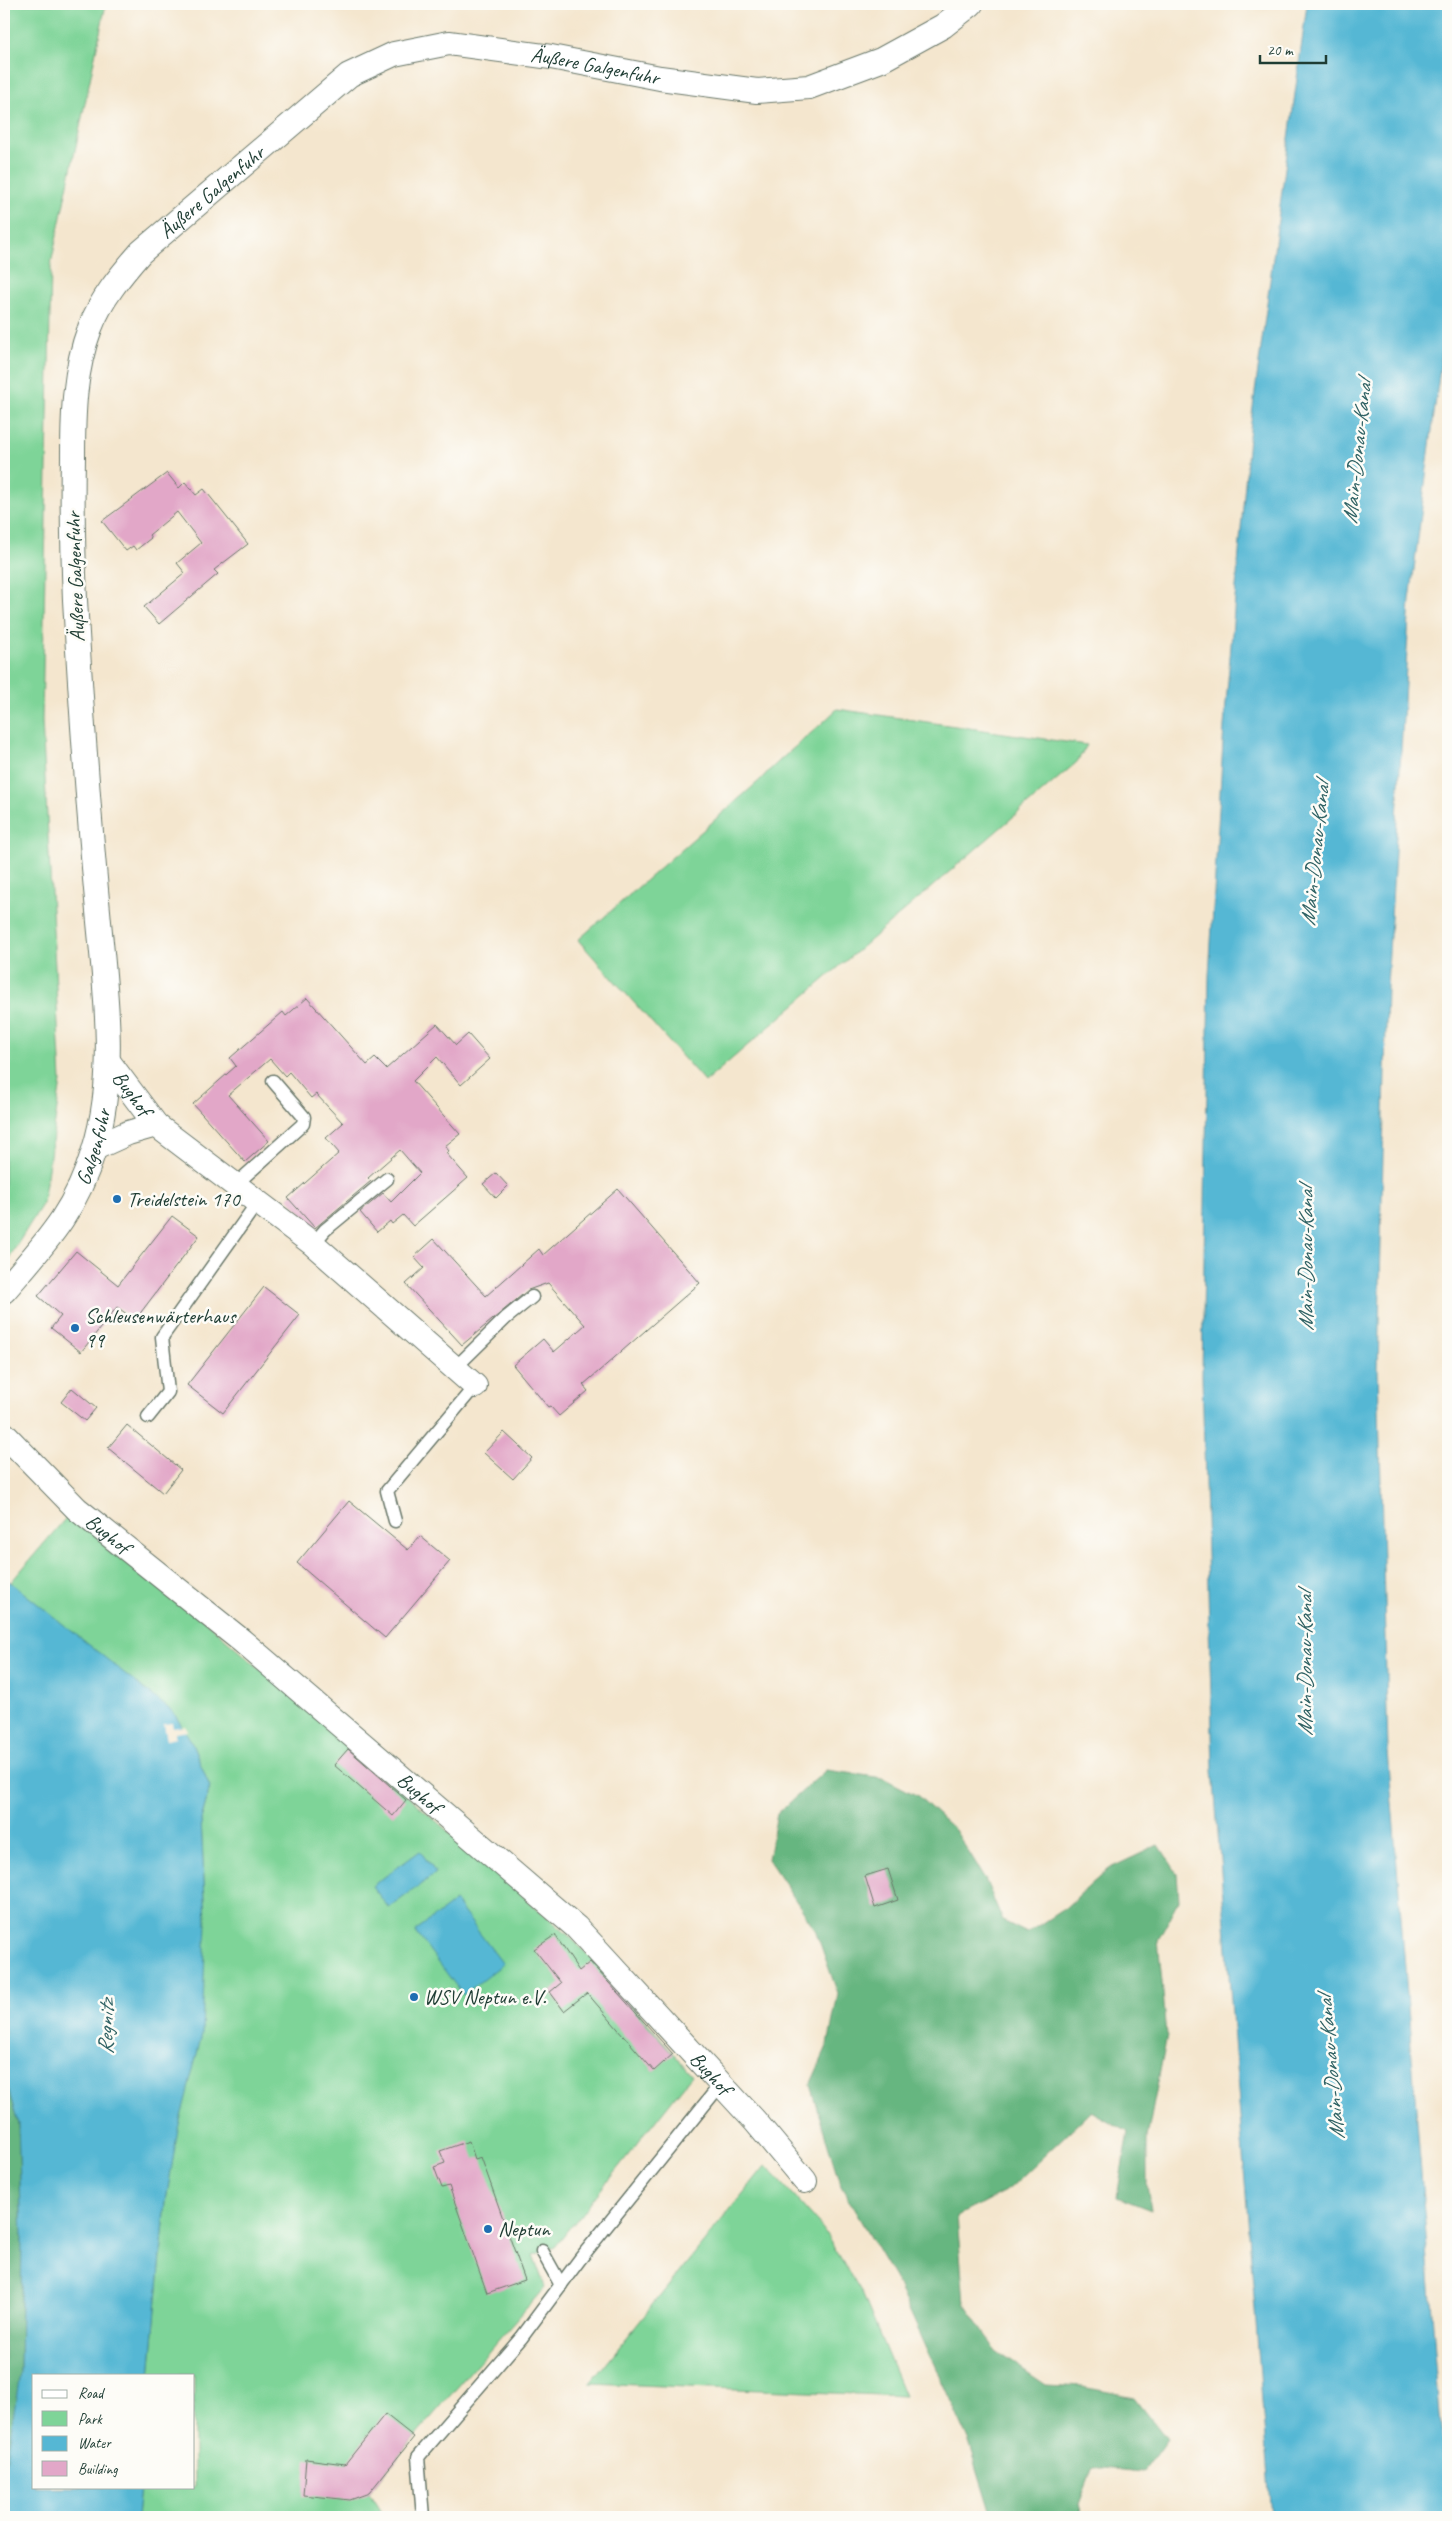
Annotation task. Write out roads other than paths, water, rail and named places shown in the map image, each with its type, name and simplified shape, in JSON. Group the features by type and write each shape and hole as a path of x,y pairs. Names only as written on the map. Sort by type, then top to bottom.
{"street":[{"name":"Äußere Galgenfuhr","path":"104,975 85,768 74,571 72,518 74,398 90,327 105,297 122,274 142,252 349,75 394,54 448,43 551,57 660,78 757,91 809,87 880,60 943,26 971,4"},
{"name":"Galgenfuhr","path":"4,1291 55,1232 76,1199 100,1130 108,1061 104,975"},
{"name":"Bughof","path":"108,1061 156,1125 313,1244 475,1386"},
{"name":"Bughof","path":"94,1148 128,1133 156,1125"},
{"name":"Bughof","path":"4,1434 77,1509 242,1641 576,1928 721,2084 805,2181"}],"lane":[{"path":"235,1184 303,1124 304,1117 273,1081"},
{"path":"313,1244 325,1230 387,1179"},
{"path":"148,1417 168,1392 162,1337 257,1203"},
{"path":"455,1368 506,1318 532,1297"},
{"path":"395,1521 387,1491 475,1386"},
{"path":"423,2517 418,2457 522,2337 560,2285 721,2084"},
{"path":"542,2251 560,2285"}],"water":[{"name":"Main-Donau-Kanal","path":"1307,4 1448,4 1448,306 1410,600 1387,986 1378,1370 1388,1751 1448,2517 1271,2517 1213,1769 1202,1375 1209,976 1224,726 1249,437"},
{"name":"Regnitz","path":"4,1577 173,1712 190,1739 210,1787 201,1820 206,1921 202,2034 178,2129 166,2201 150,2374 32,2374 32,2488 140,2488 137,2517 4,2517 4,2476 20,2373 22,2236 18,2124 4,2074"},
{"path":"420,1851 436,1873 389,1908 372,1886"},
{"path":"455,1901 503,1964 463,1995 415,1931"}],"place":[{"name":"Treidelstein 170","path":"117,1199"},
{"name":"Schleusenwärterhaus 99","path":"75,1328"},
{"name":"WSV Neptun e.V.","path":"414,1997"},
{"name":"Neptun","path":"488,2229"}]}
